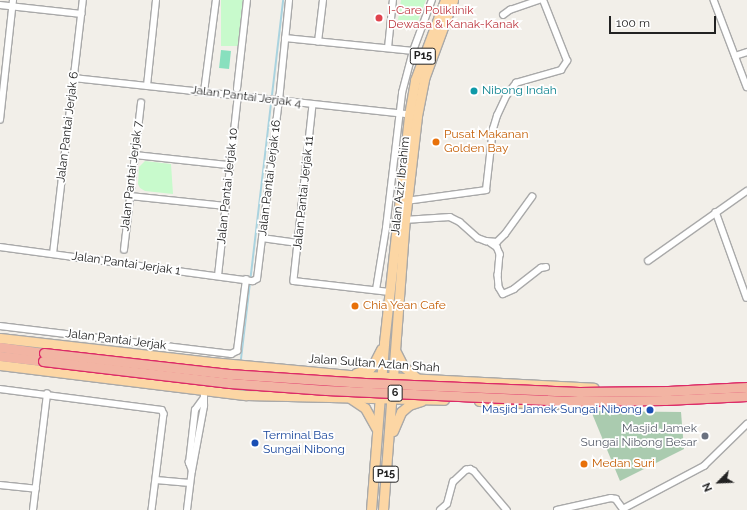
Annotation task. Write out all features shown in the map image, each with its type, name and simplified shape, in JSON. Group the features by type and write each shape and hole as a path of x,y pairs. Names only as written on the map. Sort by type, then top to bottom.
{"highway":[{"name":"Jalan Sultan Azlan Shah","path":"0,347 44,357 230,383 357,392 571,401 665,400 747,396"},
{"name":"Jalan Sultan Azlan Shah","path":"0,356 44,357 229,374 365,383 580,392 747,388"}],"main road":[{"name":"Jalan Aziz Ibrahim","path":"393,377 401,220 413,116 415,80 445,0"},
{"name":"Jalan Aziz Ibrahim","path":"413,116 424,79 453,0"},
{"name":"Jalan Aziz Ibrahim","path":"381,377 389,292 401,220"},
{"name":"Jalan Sultan Azlan Shah","path":"0,338 349,375 381,377 598,388 666,387 747,383"},
{"path":"349,375 362,372 373,365 384,343"},
{"path":"395,349 403,366 407,371 419,379"},
{"name":"6","path":"0,365 246,395 426,399 531,404 747,400"},
{"path":"278,396 290,387 290,376 282,368"},
{"name":"P15","path":"371,510 381,377"},
{"name":"P15","path":"383,510 390,439 393,377"},
{"path":"349,397 365,408 377,432"},
{"path":"390,439 401,412 409,406 426,399"}],"street":[{"name":"Jalan Pantai Jerjak 6","path":"53,254 83,0"},
{"path":"147,86 156,0"},
{"path":"204,92 216,0"},
{"path":"237,89 247,0"},
{"name":"Jalan Pantai Jerjak 16","path":"253,280 258,277 275,101 285,38 289,0"},
{"path":"318,42 323,0"},
{"path":"388,48 394,0"},
{"path":"389,292 376,290 386,228 398,115 413,51 432,0"},
{"path":"503,15 510,10 539,0"},
{"path":"403,201 486,190 493,129 497,116 507,95 516,83 523,79 557,72 565,67 567,61 543,0"},
{"path":"714,0 747,87"},
{"path":"0,5 12,3 82,14"},
{"path":"0,120 12,3"},
{"path":"285,38 413,51"},
{"path":"735,56 747,52"},
{"name":"Jalan Pantai Jerjak 4","path":"74,78 413,116"},
{"name":"Jalan Pantai Jerjak 10","path":"218,276 229,165 238,96"},
{"name":"Jalan Pantai Jerjak 7","path":"124,250 141,103"},
{"name":"Jalan Pantai Jerjak 11","path":"313,105 294,281 376,290"},
{"path":"135,155 229,165"},
{"path":"648,261 747,191"},
{"path":"130,196 225,206"},
{"path":"491,242 501,239 532,197"},
{"path":"716,212 747,298"},
{"path":"401,220 450,217 456,219 478,238 491,242 497,246 500,254 498,275 499,287 503,294 514,289 541,268 546,267"},
{"path":"262,238 298,243"},
{"name":"Jalan Pantai Jerjak 1","path":"0,247 253,280"},
{"name":"Jalan Pantai Jerjak","path":"0,326 231,354 237,351 246,280"},
{"path":"0,389 162,410 164,414 152,510"},
{"path":"187,510 190,483 204,406 204,390"},
{"path":"33,510 47,394"},
{"path":"557,510 611,498 616,499 623,510 704,466 747,424"},
{"path":"440,510 447,504 453,482 466,470 470,469 474,471 507,510"},
{"path":"156,480 190,483"},
{"path":"0,485 36,489"}],"green space":[{"path":"221,0 243,0 243,46 221,46"},
{"path":"401,0 426,0 417,23 398,20"},
{"path":"221,50 231,51 229,69 219,68"},
{"path":"145,161 171,164 173,194 145,191 140,188 138,184 139,167"},
{"path":"591,411 681,412 684,449 620,481"}],"waterway":[{"path":"241,359 283,0"}],"place":[{"name":"I-Care Poliklinik Dewasa & Kanak-Kanak","path":"379,18"},
{"name":"Nibong Indah","path":"474,91"},
{"name":"Pusat Makanan Golden Bay","path":"436,142"},
{"name":"Chia Yean Cafe","path":"355,306"},
{"name":"Masjid Jamek Sungai Nibong","path":"650,410"},
{"name":"Masjid Jamek Sungai Nibong Besar","path":"705,436"},
{"name":"Terminal Bas Sungai Nibong","path":"255,443"},
{"name":"Medan Suri","path":"584,464"}]}
